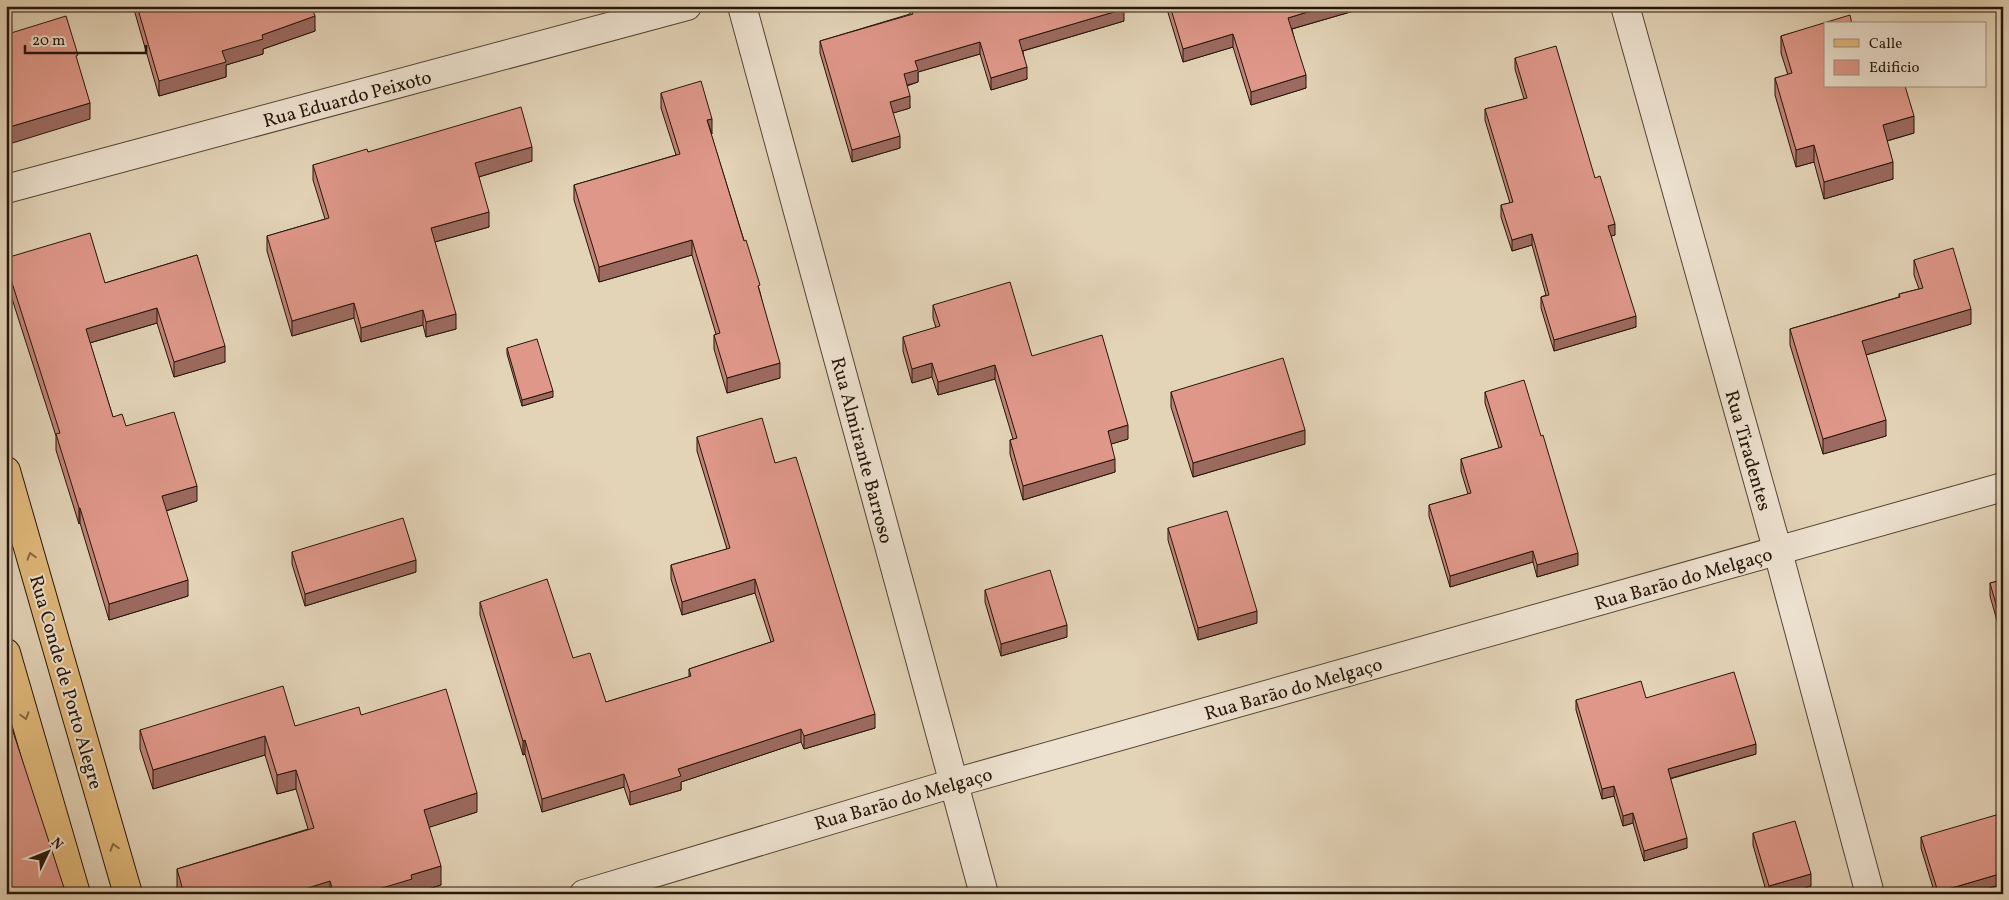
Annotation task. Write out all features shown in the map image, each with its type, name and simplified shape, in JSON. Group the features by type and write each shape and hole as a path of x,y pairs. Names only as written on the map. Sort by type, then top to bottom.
{"main road":[{"name":"Rua Conde de Porto Alegre","path":"6,471 128,894"},
{"path":"6,653 76,894"}],"street":[{"name":"Rua Eduardo Peixoto","path":"6,189 687,6"},
{"name":"Rua Almirante Barroso","path":"742,6 984,894"},
{"name":"Rua Tiradentes","path":"1625,6 1778,552 1870,894"},
{"name":"Rua Barão do Melgaço","path":"584,894 954,783 2003,487"}],"building":[{"path":"137,6 311,6 315,16 262,35 263,39 222,51 226,62 159,81"},
{"path":"910,6 1123,6 1124,9 1019,40 1027,67 991,78 980,42 915,61 918,70 904,74 910,96 890,102 900,136 852,150 820,41 913,14"},
{"path":"1170,6 1327,6 1288,18 1306,75 1251,92 1233,34 1183,49"},
{"path":"1850,15 1852,22 1827,22"},
{"path":"66,16 90,103 6,128 6,17 11,33"},
{"path":"1824,23 1824,88 1906,88 1914,116 1883,125 1893,162 1824,182 1814,145 1796,150 1775,78 1792,73 1781,36"},
{"path":"1556,46 1595,178 1600,176 1615,224 1608,226 1636,316 1554,340 1541,297 1549,295 1532,234 1512,240 1501,205 1513,202 1485,109 1527,98 1515,58"},
{"path":"701,81 712,119 707,120 744,241 746,240 760,285 758,286 780,363 727,378 714,335 720,333 692,240 599,267 574,185 680,154 661,93"},
{"path":"521,107 532,147 475,163 489,212 431,228 456,314 426,322 423,310 361,328 354,303 292,321 267,236 329,218 313,165 367,149 368,152"},
{"path":"90,233 105,283 197,255 225,346 174,362 157,308 86,329 113,417 122,414 126,426 174,412 197,486 162,496 188,580 109,604 56,434 60,433 6,264 6,258"},
{"path":"1953,248 1971,309 1862,341 1886,420 1823,439 1790,329 1900,297 1899,294 1923,288 1914,260"},
{"path":"1010,282 1032,356 1102,335 1128,425 1108,431 1115,459 1023,486 1010,440 1017,438 995,365 938,382 932,363 912,369 903,337 940,326 933,305"},
{"path":"537,339 553,391 522,400 507,348"},
{"path":"1283,358 1305,430 1193,463 1171,392"},
{"path":"1524,380 1541,436 1543,435 1578,553 1537,565 1533,551 1450,576 1429,505 1471,493 1461,459 1502,447 1485,392"},
{"path":"762,418 775,463 796,457 875,714 804,736 801,729 678,769 681,776 630,792 624,774 542,799 480,602 547,579 573,658 590,653 606,702 691,676 689,669 774,641 755,579 682,602 671,565 730,548 697,437"},
{"path":"1227,511 1257,611 1198,628 1168,528"},
{"path":"403,518 416,560 305,594 292,552"},
{"path":"1050,570 1067,625 1001,644 985,590"},
{"path":"2003,580 2003,629 1990,583"},
{"path":"1734,672 1756,744 1668,769 1687,838 1644,851 1633,813 1623,816 1614,786 1602,789 1576,700 1641,681 1646,698"},
{"path":"283,686 295,726 359,707 361,715 446,689 477,793 424,810 441,866 411,875 412,879 362,894 334,894 330,881 289,894 184,894 177,869 314,828 296,770 277,775 265,736 153,770 140,730"},
{"path":"6,710 66,894 6,894"},
{"path":"2003,813 2003,873 1938,892 1921,837"},
{"path":"1795,821 1811,874 1769,886 1753,833"}]}
